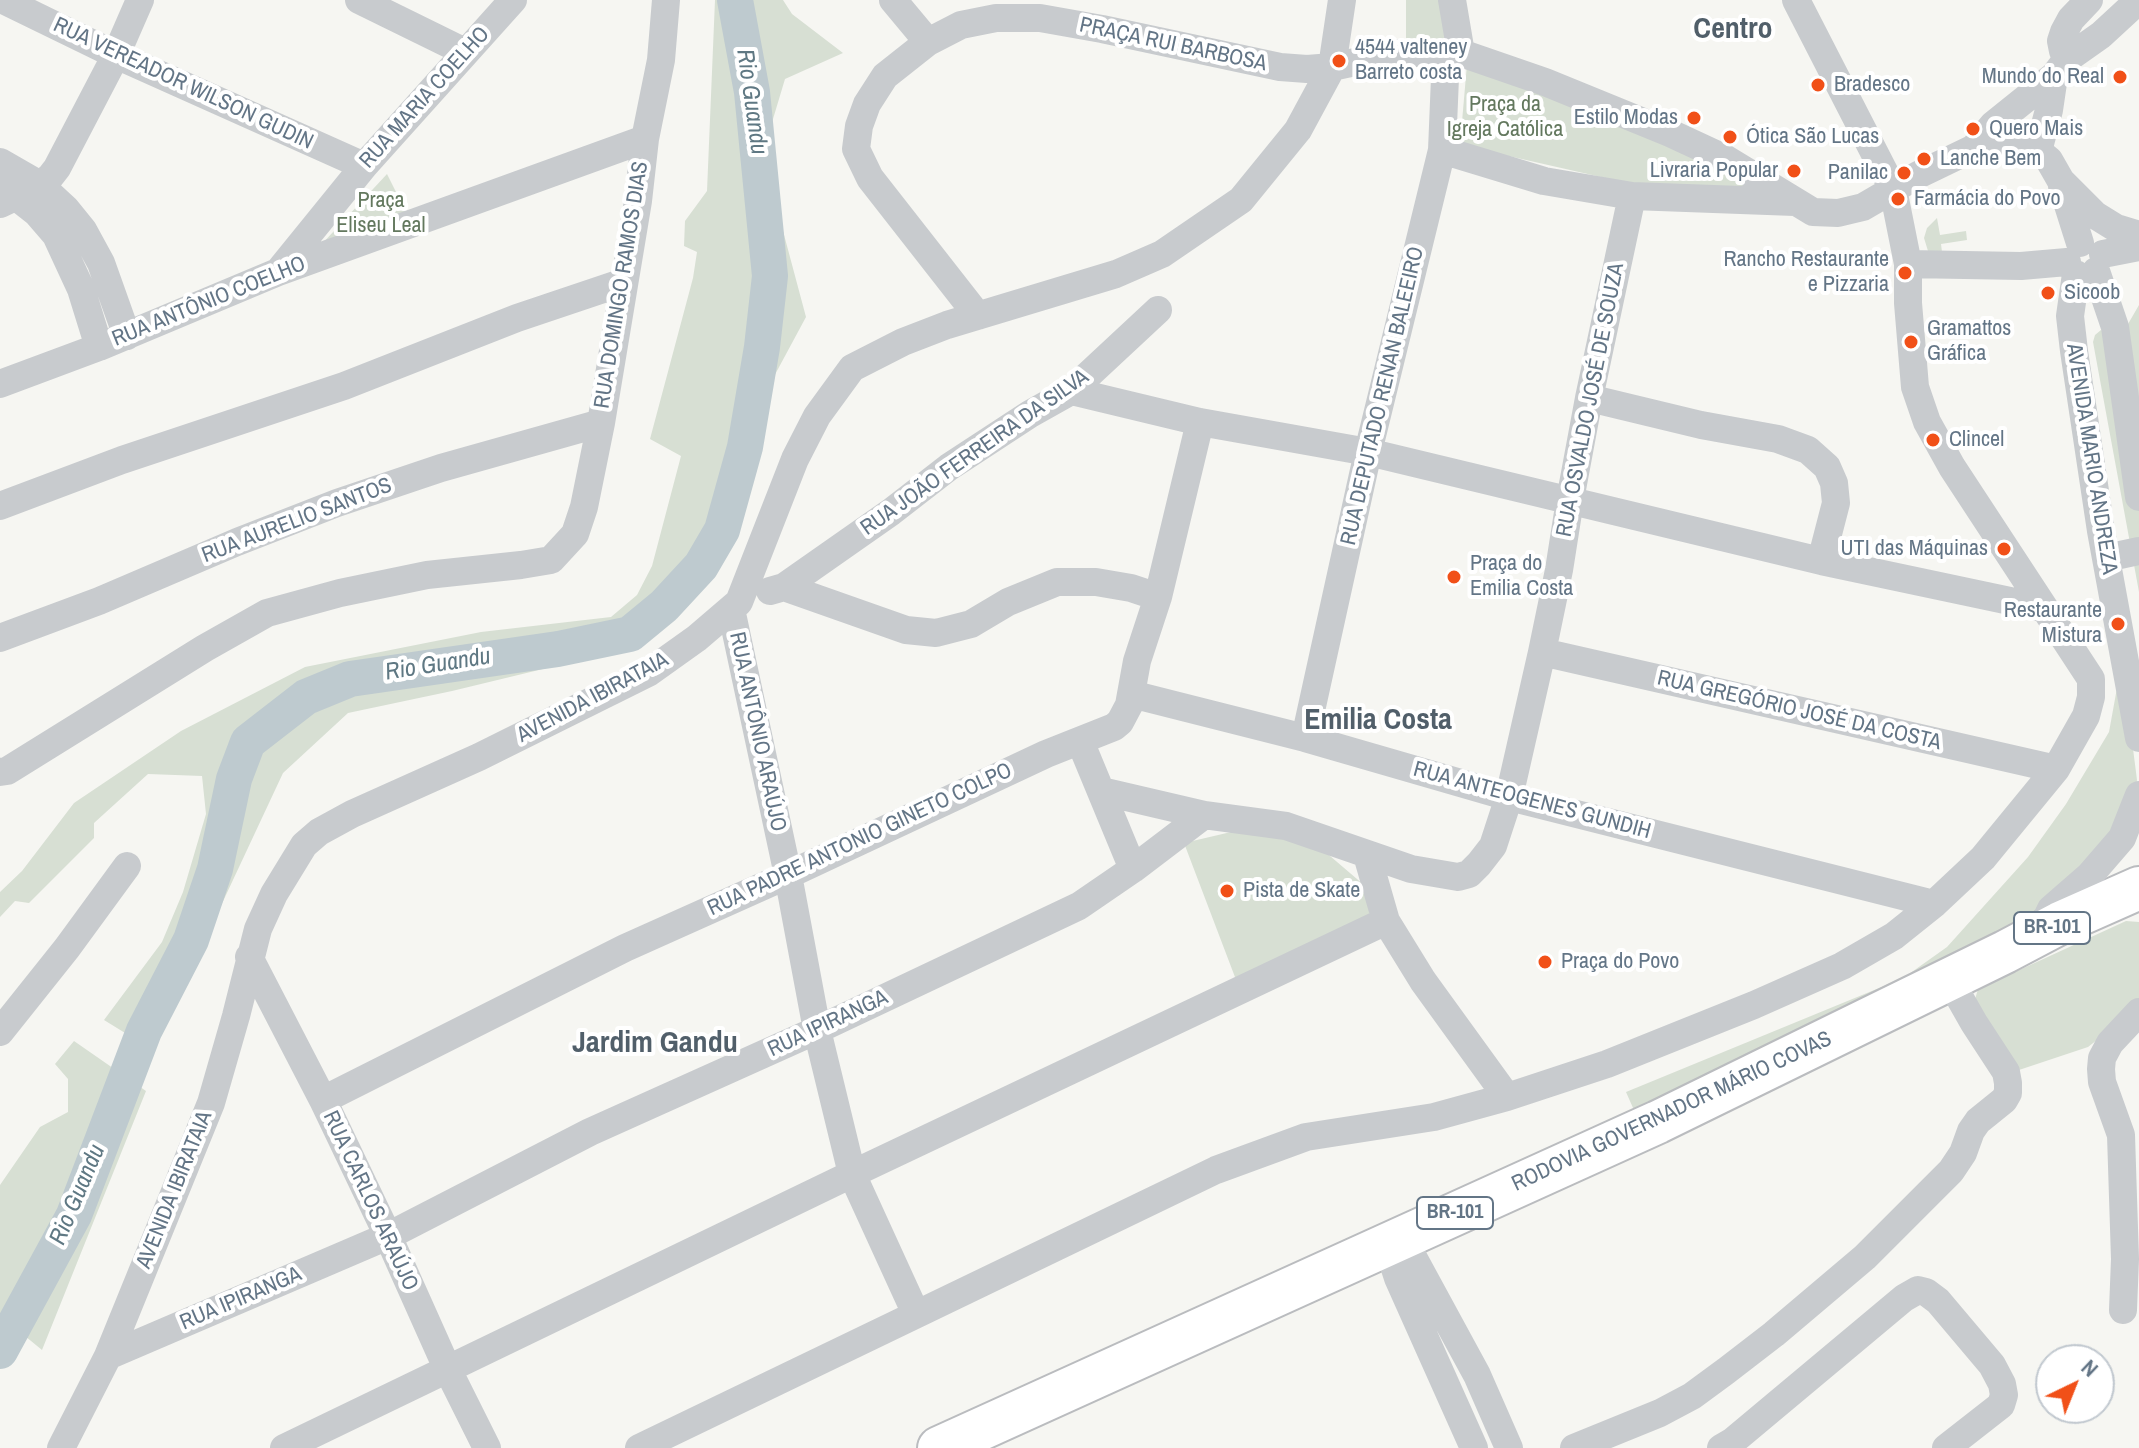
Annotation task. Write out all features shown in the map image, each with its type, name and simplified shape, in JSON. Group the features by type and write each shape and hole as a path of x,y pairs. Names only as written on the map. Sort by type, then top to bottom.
{"highway":[{"name":"RODOVIA GOVERNADOR MÁRIO COVAS","path":"939,1448 1658,1122 2133,890"}],"street":[{"name":"RUA VEREADOR WILSON GUDIN","path":"3,0 116,55 364,166"},
{"path":"14,192 50,177 72,142 140,0"},
{"path":"359,0 465,52"},
{"name":"RUA MARIA COELHO","path":"278,272 364,166 513,0"},
{"name":"RUA DOMINGO RAMOS DIAS","path":"2,775 205,648 267,613 340,593 427,575 551,560 575,534 601,423 638,201 645,139 661,60 666,0"},
{"path":"893,0 928,42"},
{"name":"AVENIDA IBIRATAIA","path":"61,1448 108,1356 211,1103 258,929 274,894 304,845 319,832 352,814 479,757 637,679 697,638 735,605 795,459 817,416 852,368 903,342 947,325 1116,274 1162,254 1241,200 1298,130 1332,67 1342,0"},
{"name":"RUA DEPUTADO RENAN BALEEIRO","path":"1305,738 1368,452 1442,150 1453,53 1452,0"},
{"path":"639,1448 1229,1166 1306,1137 1434,1117 1507,1097 1607,1064 1842,966 1894,936 1934,904 1983,858 2056,769 2086,716 2091,697 2091,679 1952,467 1920,406 1910,335 1908,264 1893,189 1796,0"},
{"path":"2038,151 2060,68 2064,32 2071,19 2089,0"},
{"path":"1442,150 1544,181 1632,196 1796,202 1813,212 1838,213 1863,207 1974,148 1993,125 2139,0"},
{"name":"PRAÇA RUI BARBOSA","path":"978,316 870,178 856,149 859,126 867,104 885,76 928,42 961,25 996,18 1040,18 1269,66 1307,69 1332,67 1397,53 1453,53 1545,82 1670,133 1726,159 1796,202"},
{"name":"RUA ANTÔNIO COELHO","path":"0,384 127,336 278,272 645,139"},
{"path":"1974,148 2038,151 2049,160 2061,181 2095,215 2116,228 2139,235"},
{"path":"0,162 14,192 56,235 81,289 99,347"},
{"name":"AVENIDA MARIO ANDREZA","path":"2061,181 2084,261 2115,327 2139,497"},
{"path":"14,192 66,209 83,230 101,263 127,336"},
{"name":"RUA OSVALDO JOSÉ DE SOUZA","path":"1367,855 1411,869 1458,877 1469,874 1493,846 1509,797 1542,652 1589,398 1632,196"},
{"path":"1908,264 2021,266 2084,261 2139,247"},
{"name":"AVENIDA MARIO ANDREZA","path":"2084,261 2070,316 2106,558 2139,738"},
{"path":"0,506 122,460 344,386 517,318 624,282"},
{"path":"2070,316 2108,307"},
{"name":"RUA JOÃO FERREIRA DA SILVA","path":"735,605 784,587 949,467 1071,391 1158,310"},
{"path":"1071,391 1200,422 1368,452 1821,561 2043,608"},
{"path":"1589,398 1701,425 1778,439 1808,450 1827,467 1834,483 1836,503 1821,561"},
{"name":"RUA PADRE ANTONIO GINETO COLPO","path":"323,1100 625,948 1046,754 1114,727 1129,705 1137,661 1158,597 1200,422"},
{"name":"RUA AURELIO SANTOS","path":"0,638 99,601 337,503 441,468 601,423"},
{"path":"2106,558 2139,551"},
{"path":"784,587 906,630 936,633 971,624 1008,602 1057,582 1096,582 1158,597"},
{"name":"RUA ANTÔNIO ARAÚJO","path":"735,605 817,1030 852,1174 916,1314"},
{"name":"RUA GREGÓRIO JOSÉ DA COSTA","path":"1542,652 2056,769"},
{"path":"2091,679 2124,662"},
{"name":"RUA ANTEOGENES GUNDIH","path":"1131,694 1305,738 1509,797 1934,904"},
{"path":"1080,741 1133,869"},
{"path":"1101,791 1204,815 1286,826 1367,855 1386,921 1423,981 1507,1097"},
{"path":"2133,890 2123,855 2125,833 2139,795"},
{"name":"RUA IPIRANGA","path":"108,1356 388,1236 590,1132 817,1030 1079,906 1204,815"},
{"path":"2040,934 2051,909 2090,875 2125,833"},
{"path":"0,1031 67,948 127,866"},
{"path":"284,1448 1386,921"},
{"name":"RUA CARLOS ARAÚJO","path":"249,957 323,1100 487,1448"},
{"path":"1574,1448 1660,1413 1692,1396 1774,1334 1865,1257 1951,1171 1978,1121 2004,1100 2008,1083 2006,1072 1949,979"},
{"path":"2123,1310 2125,1259 2121,1135 2102,1082 2101,1069 2102,1058 2110,1043 2139,1012"},
{"path":"1394,1241 1477,1375 1501,1446"},
{"path":"1394,1241 1398,1278 1474,1448"},
{"path":"1729,1446 1904,1298 1918,1290 1938,1301 1992,1365 2004,1395 2001,1405 1946,1448"}],"green space":[{"path":"715,0 783,0 792,14 843,53 785,79 770,129 779,216 806,317 764,395 747,477 725,547 695,589 634,647 348,713 283,773 151,1049 104,1020 162,942 183,892 206,814 202,776 148,774 94,823 94,838 29,903 15,901 0,917 0,892 22,871 74,803 181,731 305,667 481,632 611,617 637,595 652,566 681,456 650,439 693,278 697,252 684,246 685,221 707,191"},
{"path":"1406,0 1447,0 1453,43 1406,41"},
{"name":"Praça da Igreja Católica","path":"1467,64 1790,190 1645,187 1460,145"},
{"name":"Praça Eliseu Leal","path":"387,174 413,226 320,246"},
{"path":"1937,218 1940,235 1966,231 1967,240 1941,244 1943,260 1928,251 1924,238 1927,228"},
{"path":"2139,305 2139,417 2124,331"},
{"path":"2101,330 2107,333 2139,498 2139,592 2093,342"},
{"path":"2117,688 2131,733 2137,780 2130,820 2047,909 1637,1117 1626,1092 1884,986 1909,974 1947,947 2028,857 2066,804 2109,732"},
{"path":"1231,832 1309,838 1364,885 1372,926 1238,985 1184,843"},
{"path":"2126,921 2139,922 2139,1007 2088,1047 2019,1070 1974,1003 1978,989"},
{"path":"74,1041 146,1091 42,1350 14,1327 0,1351 0,1185 40,1127 68,1112 68,1079 55,1064"}],"waterway":[{"name":"Rio Guandu","path":"0,1351 74,1215 144,1031 191,940 215,869 234,779 248,742 306,697 350,679 558,649 630,634 664,606 701,566 722,530 745,447 770,276 752,92 735,0"}],"place":[{"name":"4544 valteney Barreto costa","path":"1339,61"},
{"name":"Mundo do Real","path":"2120,77"},
{"name":"Bradesco","path":"1818,85"},
{"name":"Estilo Modas","path":"1694,118"},
{"name":"Quero Mais","path":"1973,129"},
{"name":"Ótica São Lucas","path":"1730,137"},
{"name":"Lanche Bem","path":"1924,159"},
{"name":"Livraria Popular","path":"1794,171"},
{"name":"Panilac","path":"1904,173"},
{"name":"Farmácia do Povo","path":"1898,199"},
{"name":"Rancho Restaurante e Pizzaria","path":"1905,273"},
{"name":"Sicoob","path":"2048,293"},
{"name":"Gramattos Gráfica","path":"1911,342"},
{"name":"Clincel","path":"1933,440"},
{"name":"UTI das Máquinas","path":"2004,549"},
{"name":"Praça do Emilia Costa","path":"1454,577"},
{"name":"Restaurante Mistura","path":"2118,624"},
{"name":"Pista de Skate","path":"1227,891"},
{"name":"Praça do Povo","path":"1545,962"}],"district":[{"name":"Centro","path":"1733,30"},
{"name":"Emilia Costa","path":"1378,721"},
{"name":"Jardim Gandu","path":"655,1044"}]}
